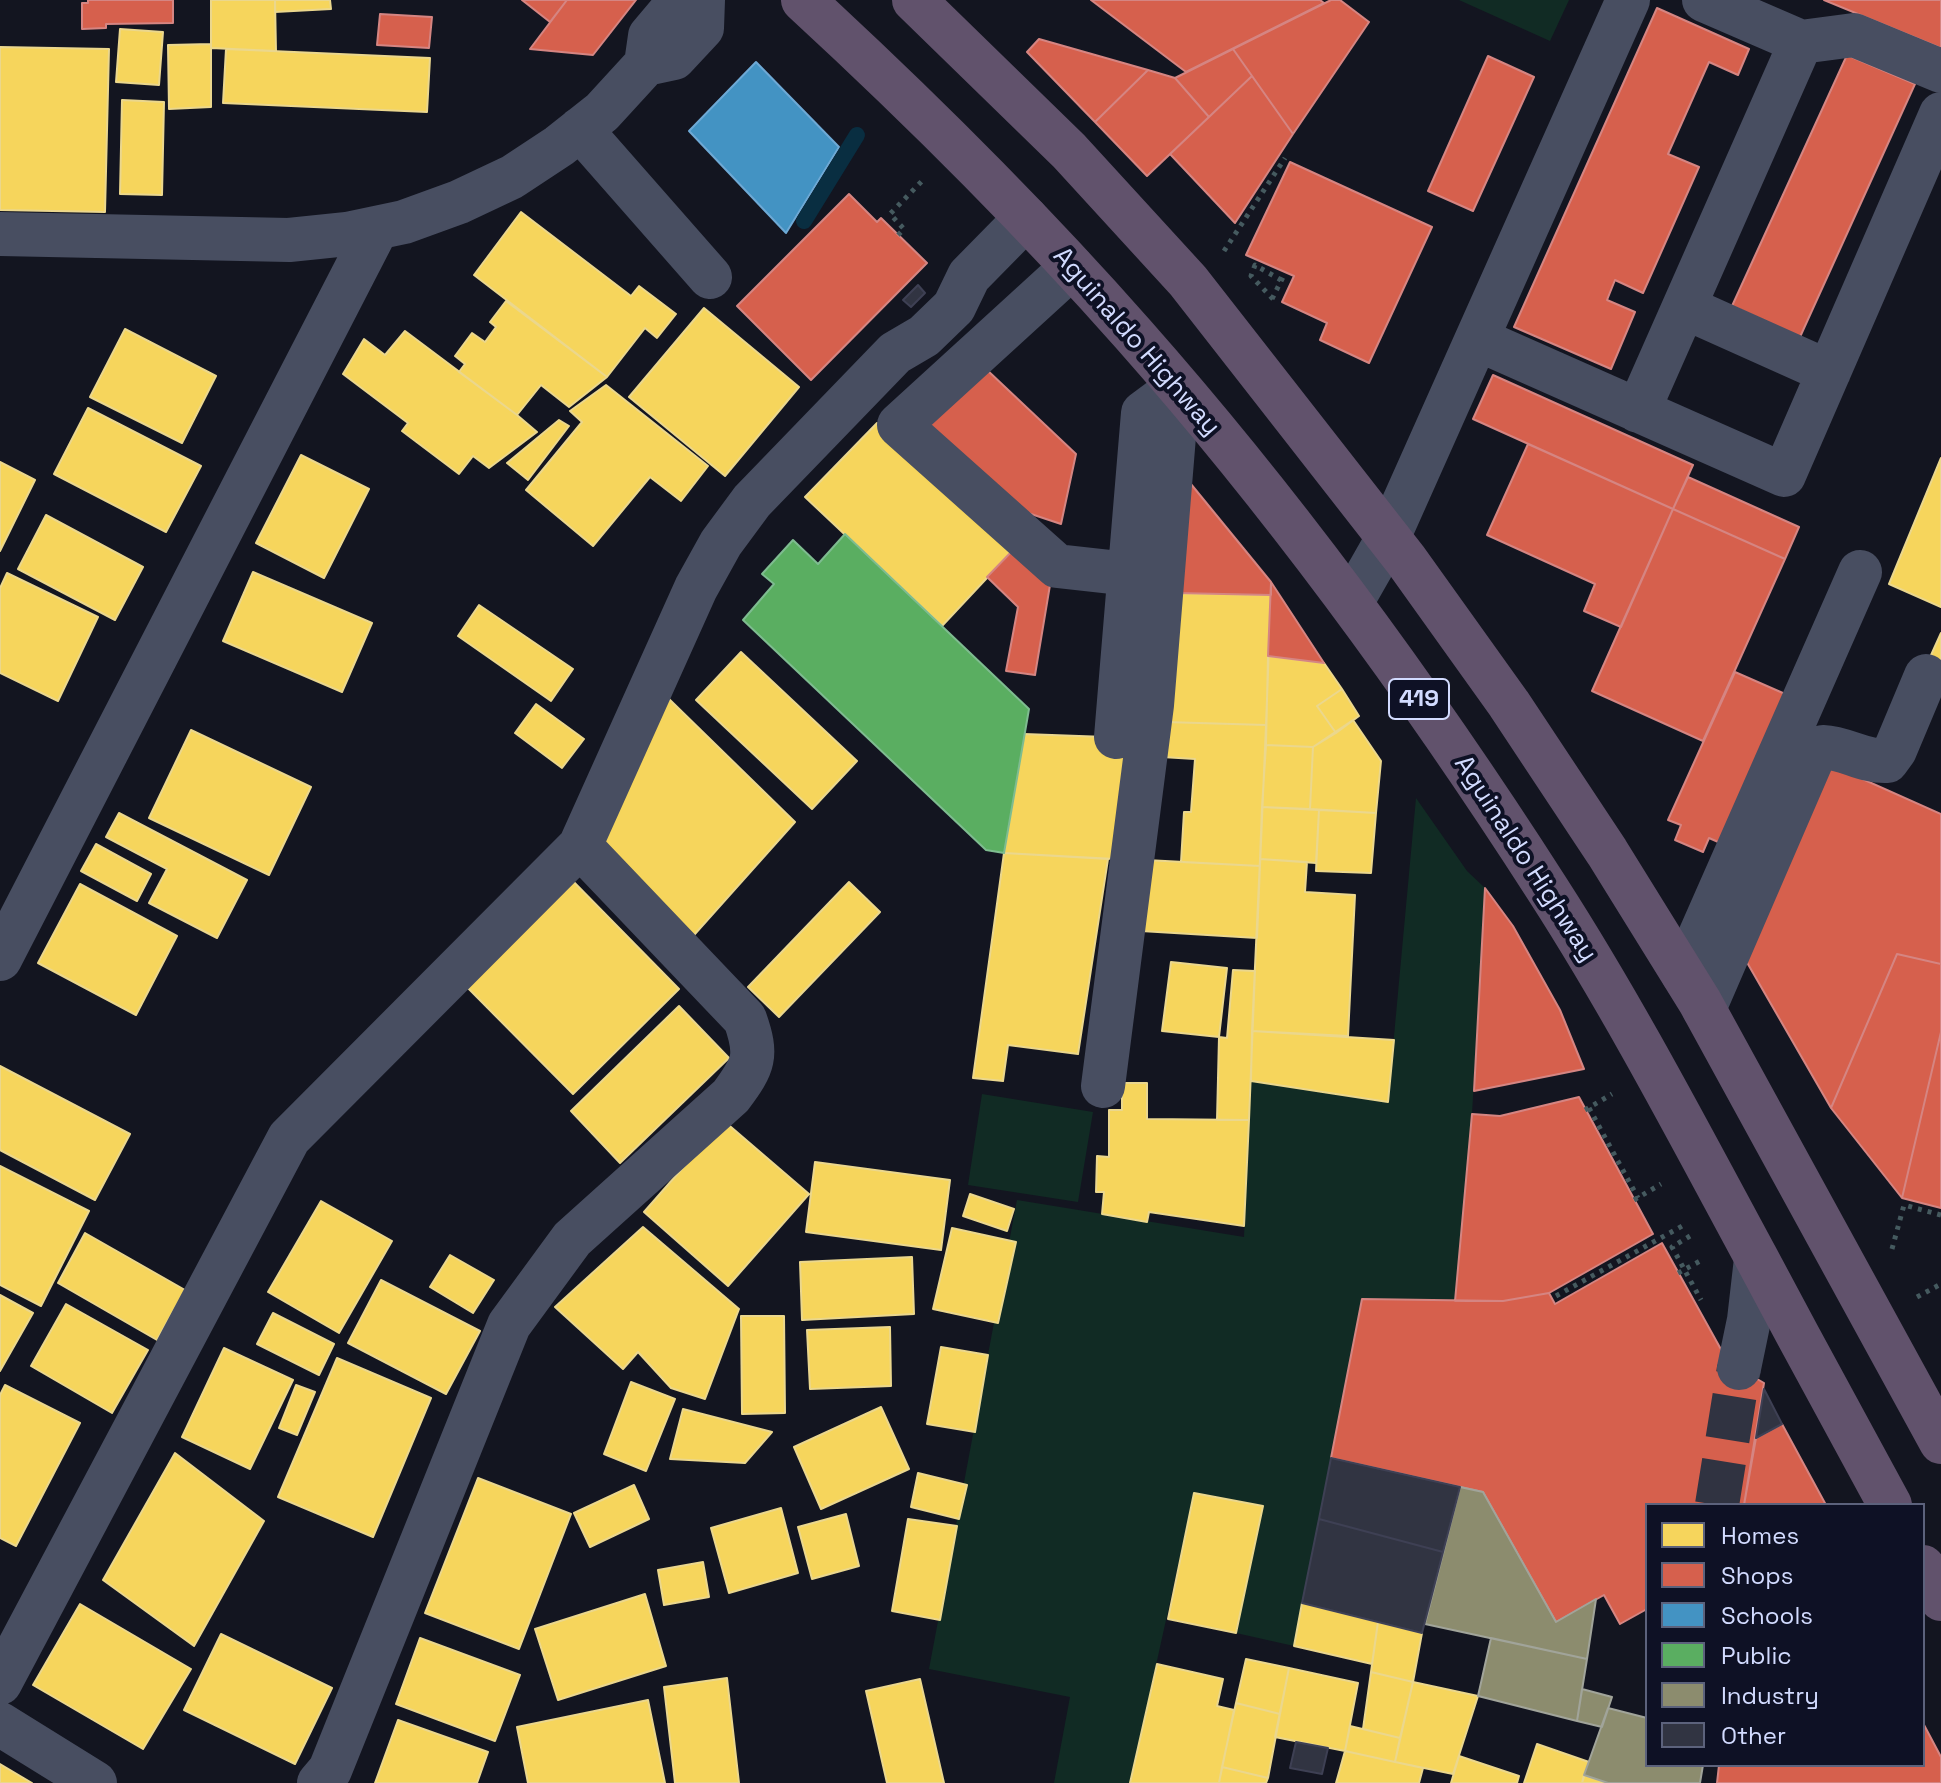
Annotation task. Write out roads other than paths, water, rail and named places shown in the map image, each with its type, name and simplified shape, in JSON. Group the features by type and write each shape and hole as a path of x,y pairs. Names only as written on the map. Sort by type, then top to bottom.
{"highway":[{"name":"Aguinaldo Highway","path":"803,0 892,82 1072,267 1178,387 1351,603 1449,740 1549,892 1640,1043 1889,1503"},
{"name":"419","path":"914,0 1069,151 1188,281 1388,538 1509,704 1694,992 1941,1442"},
{"path":"1925,1571 1941,1599"}],"street":[{"path":"0,234 289,240 347,234 404,222 459,202 512,177 559,146 602,112 646,64 650,36 676,5 696,0"},
{"path":"646,64 674,58 702,28 703,0"},
{"path":"1351,603 1388,538 1628,0"},
{"path":"1704,0 1801,42 1854,35 1941,71"},
{"path":"1638,411 1801,42"},
{"path":"1477,339 1784,475 1941,114"},
{"path":"580,129 710,277"},
{"path":"0,1683 289,1138 580,846 696,588 721,543 752,501 895,353 910,322 939,291 969,276 1026,218"},
{"path":"0,959 377,228"},
{"path":"1072,267 899,425 1057,566 1129,574"},
{"path":"1684,307 1829,372"},
{"path":"1116,737 1143,413 1178,387"},
{"path":"1103,1086 1152,705 1178,387"},
{"path":"1694,992 1860,572"},
{"path":"1694,992 1813,757 1823,747 1838,748 1873,762 1887,761 1895,750 1926,676"},
{"path":"319,1783 330,1770 509,1325 572,1239 731,1096 749,1072 754,1046 745,1019 580,846"},
{"path":"1739,1368 1749,1320 1756,1259"},
{"path":"0,1724 95,1783"}],"waterway":[{"path":"804,221 857,135"}],"tunnel":[{"path":"1717,1503 1739,1368"}]}
